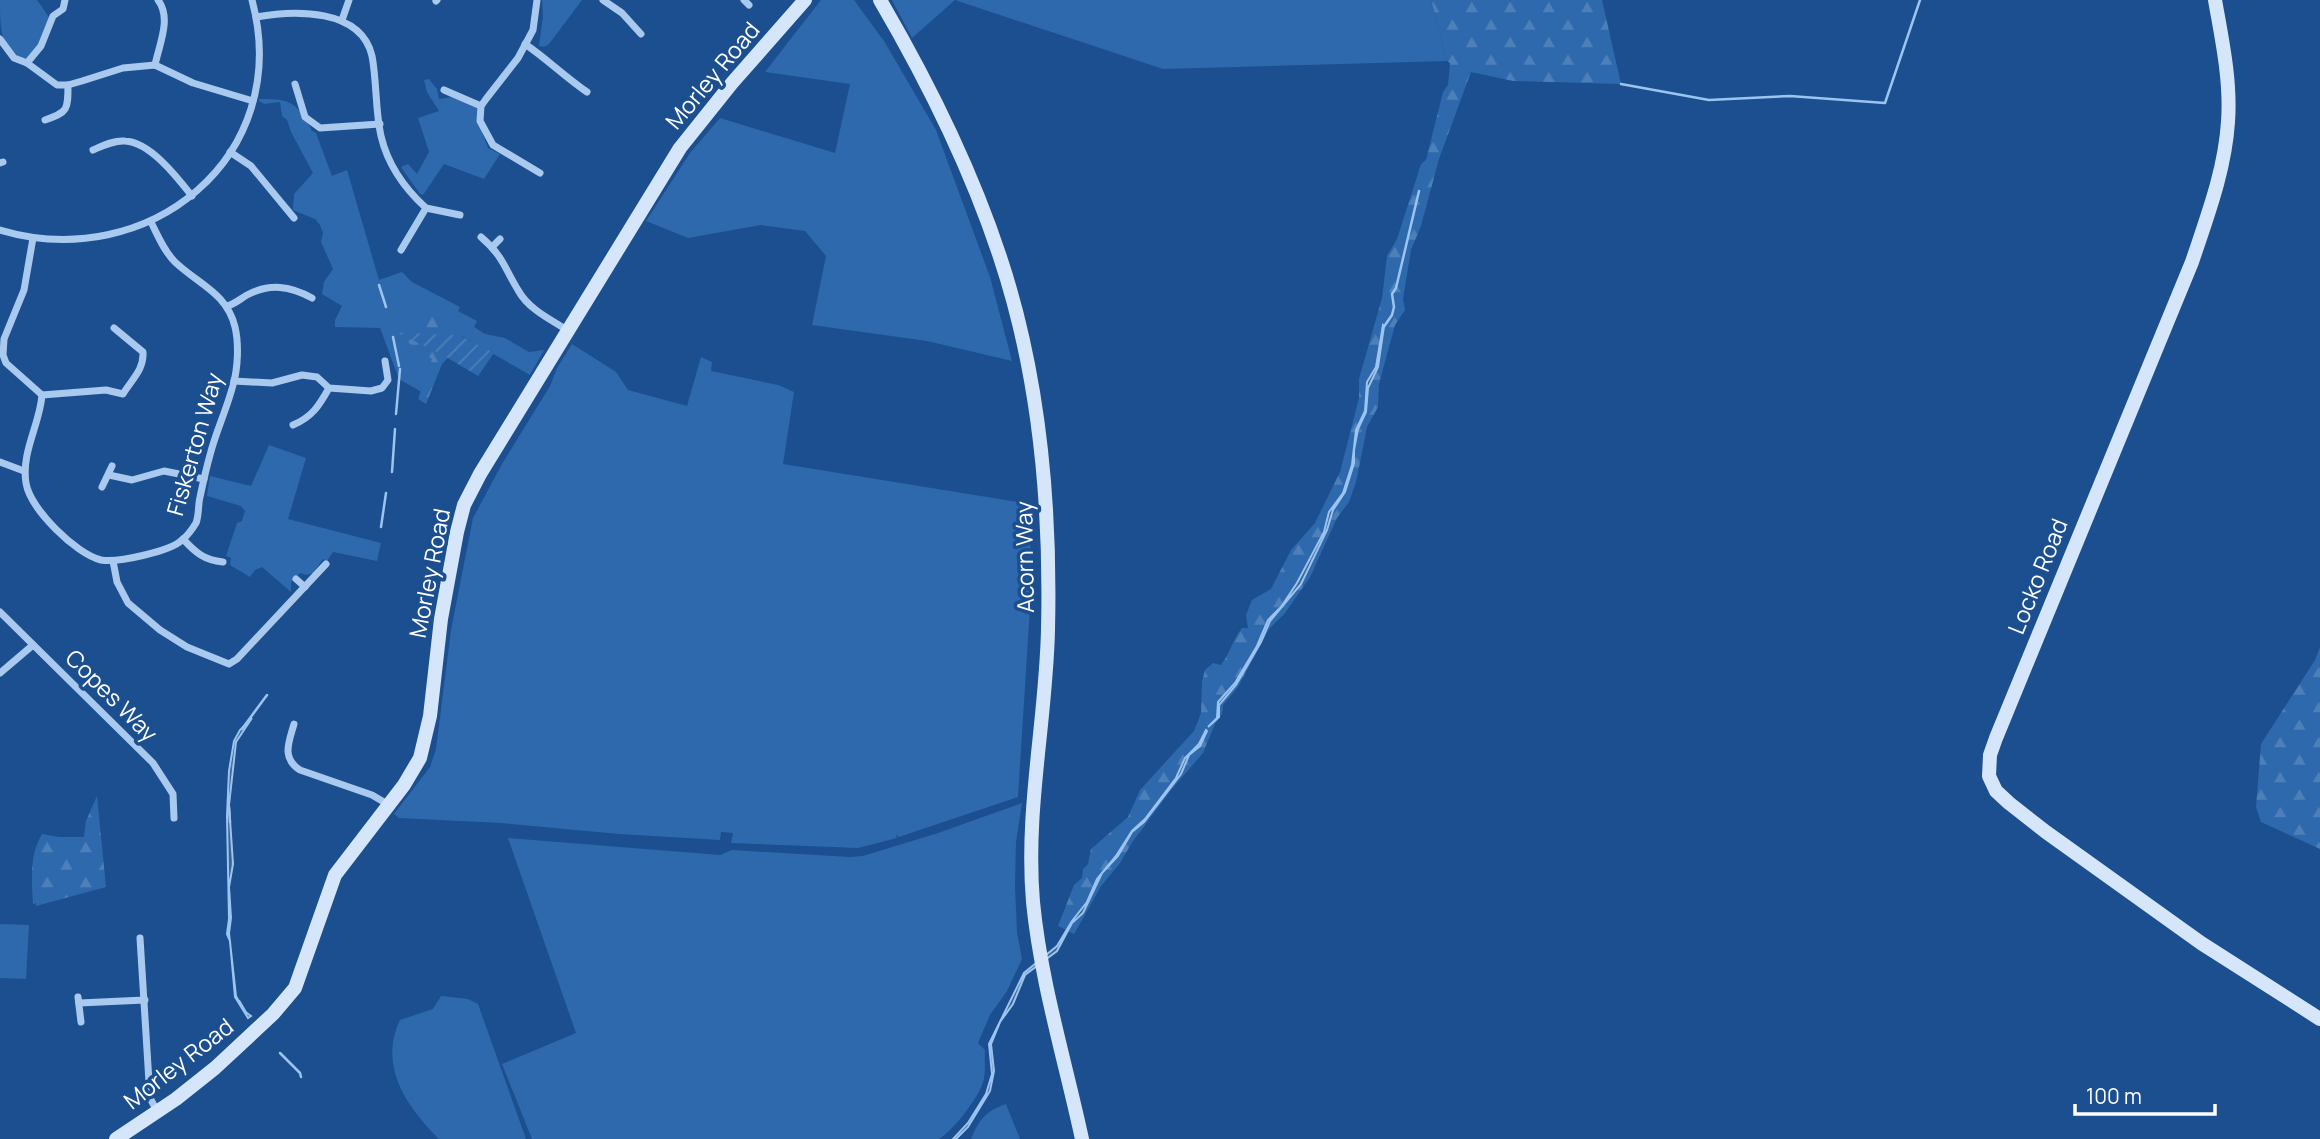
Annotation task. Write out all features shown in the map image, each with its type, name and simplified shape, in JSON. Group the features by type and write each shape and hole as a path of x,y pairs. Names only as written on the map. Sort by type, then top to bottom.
{"street":[{"path":"27,63 41,46 53,16 62,9 65,0"},
{"path":"155,65 165,19 164,8 158,0"},
{"path":"0,230 33,238 69,241 95,239 151,222 192,196 230,152 253,101 258,62 256,17 252,0"},
{"path":"342,20 349,0"},
{"path":"537,0 533,30 518,58 481,106 480,121 493,145 540,173"},
{"path":"603,0 622,13 641,34"},
{"name":"Morley Road","path":"116,1139 215,1068 273,1014 296,988 335,875 389,805 420,758 425,741 445,597 464,505 480,474 680,148 732,83 805,0"},
{"name":"Acorn Way","path":"880,0 939,107 970,174 1000,258 1018,321 1030,380 1045,488 1049,582 1048,636 1034,797 1033,900 1041,962 1082,1139"},
{"name":"Locko Road","path":"2215,0 2227,70 2229,119 2223,157 2211,202 2192,262 1996,738 1988,767 1996,791 2046,832 2201,943 2320,1019"},
{"path":"256,17 290,14 326,16 342,20 362,34 371,53 380,124 390,164 407,191 426,208 460,215"},
{"path":"0,39 14,58 27,63 57,85 68,85 123,68 155,65 193,83 253,101"},
{"path":"525,44 587,92"},
{"path":"295,84 305,117 320,128 380,124"},
{"path":"45,120 62,114 68,106 68,85"},
{"path":"444,90 481,106"},
{"path":"93,150 124,141 141,145 174,173 192,196"},
{"path":"230,152 251,166 294,218"},
{"path":"401,250 426,208"},
{"path":"151,222 164,249 176,263 209,287 227,306 264,287 279,286 297,290 312,298"},
{"path":"481,237 500,254 523,297 539,313 569,331"},
{"path":"33,238 24,290 2,340 6,363 42,395 106,390 123,394 139,372 144,361 143,352 114,328"},
{"path":"492,247 500,239"},
{"name":"Fiskerton Way","path":"113,561 165,550 183,538 196,522 211,452 234,381 237,355 235,327 227,306"},
{"path":"234,381 272,383 302,375 317,377 329,388 371,391 382,388 388,380 385,361"},
{"path":"293,425 313,413 329,388"},
{"path":"42,395 24,471 32,501 64,537 91,556 113,561 117,582 128,603 160,630 187,647 229,664 237,659 326,564"},
{"path":"0,462 24,471"},
{"path":"102,487 112,466"},
{"path":"109,475 132,480 164,471 204,479"},
{"path":"183,538 206,560 223,562"},
{"path":"296,579 306,587"},
{"name":"Copes Way","path":"0,612 153,763 173,794 174,818"},
{"path":"0,673 33,645"},
{"path":"294,724 287,749 293,765 372,795 389,805"},
{"path":"140,938 150,1098 158,1111"},
{"path":"81,1022 79,1000 145,1000"}],"green space":[{"path":"0,0 37,0 51,20 41,46 27,63 11,52 3,38"},
{"path":"542,0 582,0 544,47 539,46"},
{"path":"821,0 854,0 884,41 936,130 990,277 1012,361 927,341 812,325 826,256 805,231 761,225 688,238 646,221 690,153 720,118 835,153 850,84 765,72"},
{"path":"892,0 955,0 912,38"},
{"path":"955,0 1431,0 1447,61 1163,69"},
{"path":"1431,0 1602,0 1621,84 1513,81 1471,72 1439,159 1421,226 1411,250 1403,299 1405,310 1395,325 1379,384 1378,407 1367,427 1356,482 1349,502 1337,518 1310,577 1285,613 1269,629 1238,687 1223,705 1222,714 1203,753 1133,841 1120,863 1101,886 1074,934 1058,926 1074,885 1082,878 1083,869 1088,864 1091,849 1128,817 1140,790 1194,731 1201,713 1205,670 1213,663 1221,665 1239,632 1242,628 1248,628 1246,615 1252,600 1271,589 1291,550 1315,523 1340,472 1359,398 1359,379 1382,298 1387,256 1397,239 1421,164 1426,160 1443,92 1448,85 1450,63 1447,61"},
{"path":"429,79 437,89 439,99 452,97 477,108 478,121 488,148 500,154 484,179 444,164 423,195 401,167 408,164 417,174 429,152 418,118 439,111 427,92 424,80"},
{"path":"259,99 283,101 299,110 311,130 316,133 332,176 347,170 379,280 402,272 412,282 460,307 458,311 477,321 474,327 485,334 505,338 529,352 544,350 530,375 462,336 398,333 441,354 425,394 399,379 380,328 335,327 335,320 342,306 322,294 324,282 333,269 321,242 323,233 315,219 293,210 294,194 313,173 287,120 282,116 280,102 264,104"},
{"path":"435,310 465,325 460,345 442,364 426,404 418,399 432,359 409,343 401,331 409,316"},
{"path":"395,332 461,336 494,353 478,376 441,354"},
{"path":"572,344 616,372 628,390 687,406 701,357 712,362 711,371 778,385 794,392 783,464 1030,504 1031,592 1018,797 899,837 896,834 897,838 858,848 731,843 733,833 721,832 720,840 399,818 394,814 430,767 436,749 451,630 473,518"},
{"path":"269,445 306,458 288,519 381,543 377,561 333,552 327,561 323,559 313,573 300,573 291,582 291,592 262,567 255,570 250,577 230,565 231,558 226,556 237,523 242,521 245,511 241,506 207,496 210,476 251,486"},
{"path":"2320,647 2320,849 2261,822 2256,807 2261,744 2315,660"},
{"path":"97,796 106,887 36,906 36,903 33,904 32,868 42,834 84,837 86,821"},
{"path":"1022,803 1016,842 1015,887 1017,932 1022,959 1007,991 990,1015 978,1043 985,1050 985,1075 982,1085 966,1112 939,1139 532,1139 502,1064 576,1033 508,838 720,855 732,850 850,857 863,856 938,833"},
{"path":"0,924 29,925 26,979 0,978"},
{"path":"441,996 468,999 478,1004 526,1139 439,1139 407,1099 394,1069 394,1037 400,1020 433,1009"},
{"path":"1006,1104 1020,1139 971,1139 984,1117"}],"water":[{"path":"1383,325 1378,367 1368,388 1366,412 1358,429 1354,463 1345,492 1333,510 1327,530 1301,584 1270,621 1261,642 1236,685 1219,705 1219,717 1208,727 1217,718 1218,702 1235,683 1257,646 1268,620 1281,607 1297,583 1324,532 1329,512 1343,493 1352,465 1356,430 1365,411 1367,382 1376,367"},
{"path":"252,718 236,742 229,805 233,864 229,887 230,941 227,934 229,771 234,741"},
{"path":"1206,730 1200,746 1189,755 1181,774 1144,822 1132,832 1118,856 1102,873 1083,913 1072,923 1057,951 1025,975 991,1044 994,1071 990,1091 968,1127 953,1139 968,1123 986,1094 992,1074 989,1044 1024,973 1057,946 1072,921 1087,902 1097,879 1132,831 1145,819 1176,778 1185,758 1199,744"},
{"path":"230,946 236,996 244,1011 251,1016 248,1018 235,997"}],"waterway":[{"path":"1621,84 1709,100 1790,96 1885,103 1920,0"},
{"path":"1383,328 1392,315 1392,294 1396,288 1419,191"},
{"path":"379,285 386,307"},
{"path":"393,337 399,366"},
{"path":"396,414 400,369"},
{"path":"392,472 395,429"},
{"path":"381,527 386,493"},
{"path":"242,729 267,695"},
{"path":"229,807 230,822"},
{"path":"239,1001 246,1013"},
{"path":"280,1053 301,1077"}]}
